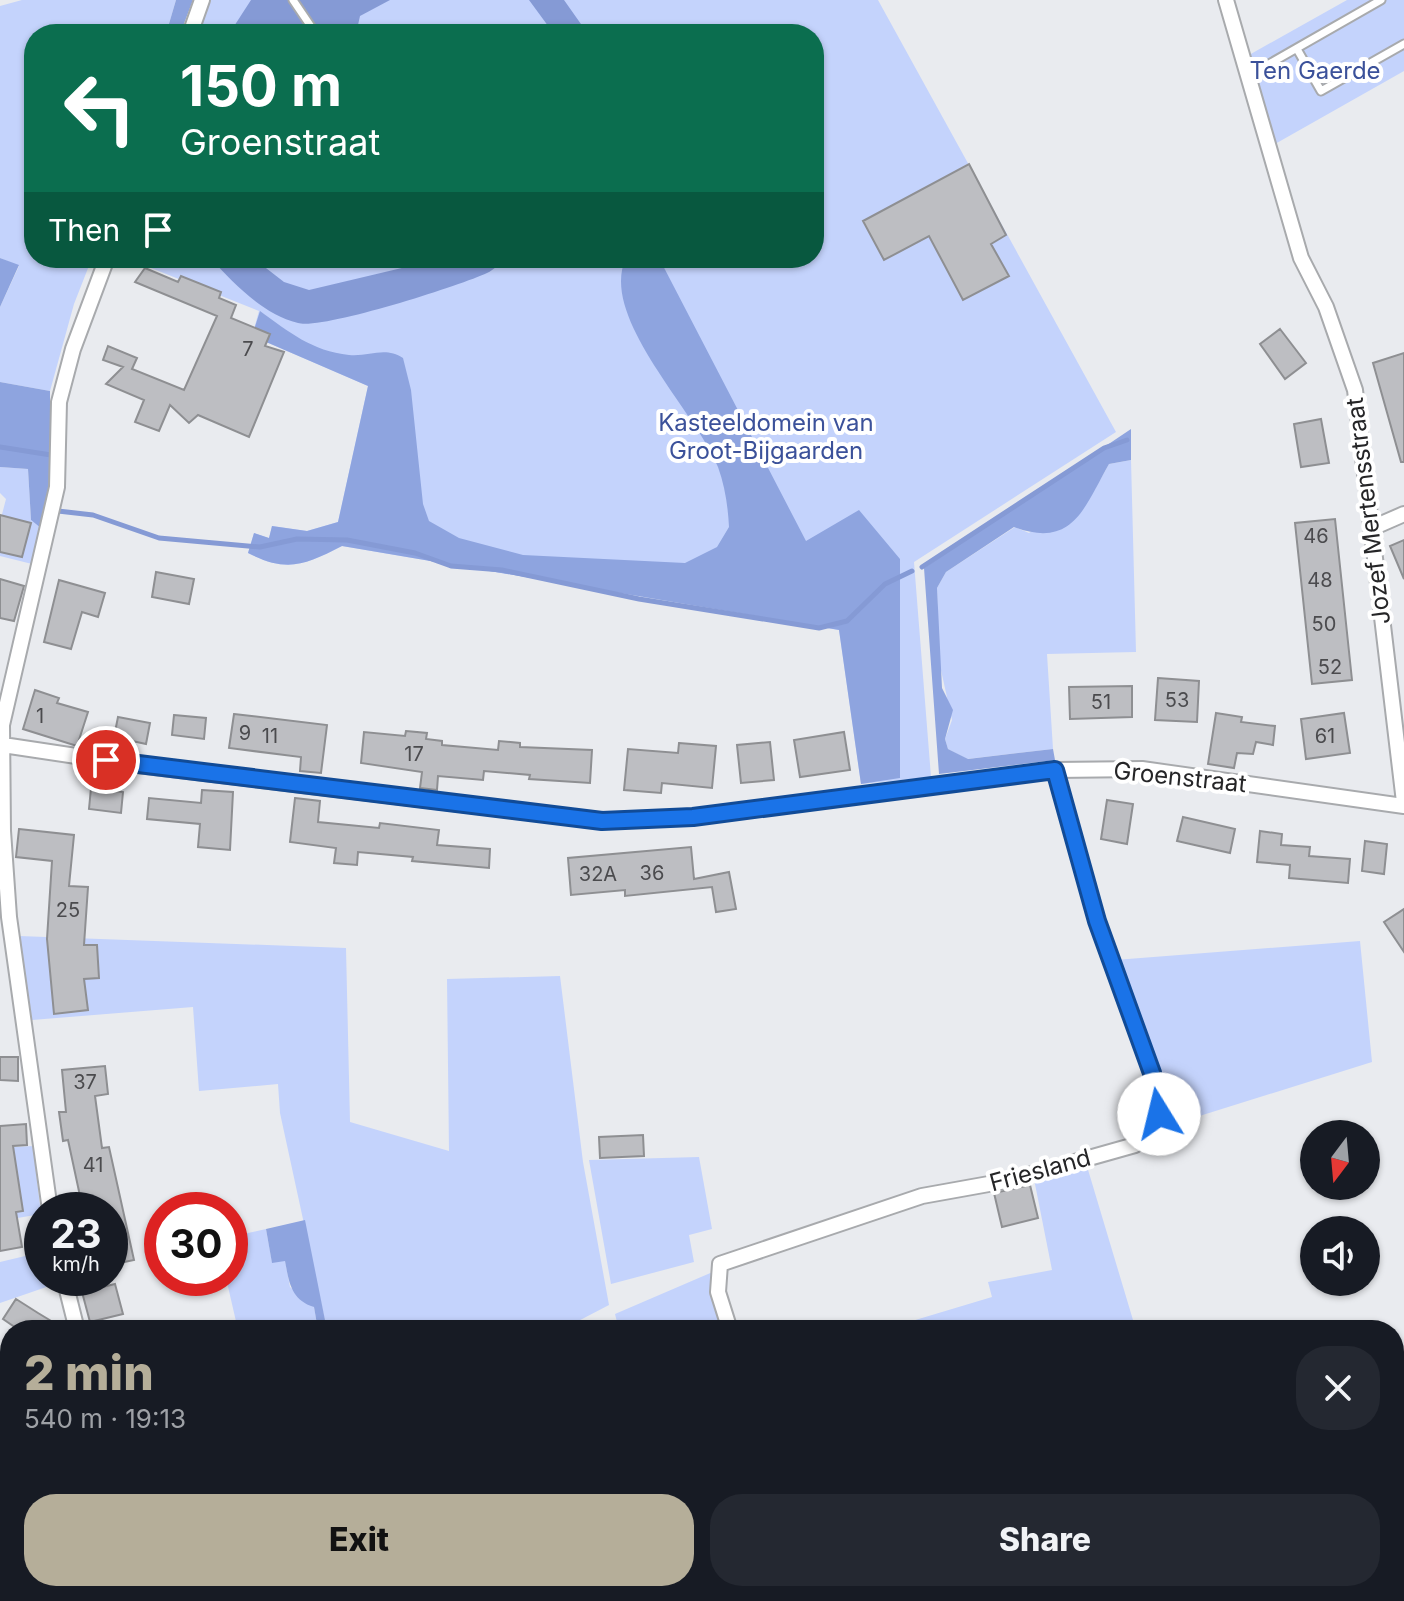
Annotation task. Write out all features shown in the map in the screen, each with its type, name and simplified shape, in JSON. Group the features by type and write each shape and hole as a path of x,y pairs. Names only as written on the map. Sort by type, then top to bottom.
{"street":[{"path":"194,24 202,0"},
{"name":"Jozef Mertensstraat","path":"1226,0 1301,258 1326,307 1355,390 1372,528 1374,578 1404,804"},
{"path":"47,1192 9,917 3,831 2,708 44,553 57,487 59,402 73,349 103,268"},
{"path":"1372,528 1404,514"},
{"name":"Groenstraat","path":"3,745 144,766 602,821 693,817 1055,770 1142,769 1404,804"},
{"name":"Friesland","path":"727,1320 718,1292 720,1264 922,1196 1011,1180 1135,1145 1156,1124 1159,1114 1152,1073 1097,921 1055,770"},
{"path":"68,1296 74,1320"}],"lane":[{"path":"293,0 309,24"},
{"path":"1248,76 1381,0"},
{"path":"1297,49 1321,91 1404,44"}],"green space":[{"path":"22,0 176,0 169,24 24,24 24,268 88,268 74,304 50,391 0,382 0,307 19,266 0,258 0,6"},
{"name":"Kasteeldomein van Groot-Bijgaarden","path":"211,0 878,0 1116,432 914,562 931,777 861,784 839,630 342,546 306,562 285,565 248,553 254,533 269,538 272,526 307,531 338,522 368,386 252,336 259,311 151,268 824,268 824,24 202,24"},
{"name":"Ten Gaerde","path":"1347,0 1404,0 1404,71 1275,144 1249,55"},
{"path":"1131,460 1136,652 1047,654 1053,749 967,759 948,749 945,739 952,720 939,661 937,588 946,572 1015,527 1029,533 1095,489 1109,464"},
{"path":"0,467 28,469 31,520 42,529 32,564 0,556 0,522 6,499 0,493"},
{"path":"19,936 346,948 350,1122 449,1151 447,979 560,976 583,1162 609,1305 580,1320 325,1320 280,1113 278,1084 199,1091 193,1007 32,1020"},
{"path":"1360,941 1372,1062 1158,1129 1162,1118 1115,960"},
{"path":"33,1146 38,1192 24,1192 24,1217 0,1221 0,1148"},
{"path":"699,1157 712,1229 689,1235 694,1262 611,1284 589,1160"},
{"path":"1086,1163 1133,1320 915,1320 992,1297 988,1282 1052,1270 1034,1179"},
{"path":"266,1229 272,1262 285,1260 290,1287 314,1307 316,1320 236,1320 230,1296 248,1296 248,1233"},
{"path":"24,1256 24,1295 0,1303 0,1262"},
{"path":"715,1271 723,1320 616,1320 615,1314"}],"shaded area":[{"path":"176,0 193,0 184,24 169,24"},
{"path":"251,0 390,0 360,16 358,24 235,24"},
{"path":"529,0 564,0 581,24 547,24"},
{"path":"0,258 19,265 0,307"},
{"path":"220,268 266,268 284,282 309,290 402,268 495,268 472,279 391,306 312,323 285,319 239,288"},
{"path":"624,268 664,268 806,541 859,510 900,559 900,778 861,784 839,630 342,546 306,562 285,565 248,553 254,533 269,538 272,526 307,531 338,522 368,386 252,336 260,311 302,339 336,353 356,355 383,352 403,358 411,390 423,504 429,521 459,538 523,555 685,563 717,547 729,527 726,497 718,467 707,444 637,335 625,308 621,282"},
{"path":"0,382 50,391 50,486 42,529 31,520 28,469 0,467"},
{"path":"1131,429 1131,460 1109,464 1084,509 1074,520 1050,533 1014,527 946,572 937,588 942,688 953,710 945,739 948,749 968,759 1053,749 1055,760 939,774 924,568"},
{"path":"305,1220 325,1320 316,1320 314,1307 296,1295 285,1261 272,1263 266,1229"}],"building":[{"path":"969,164 1006,235 991,244 1009,276 963,300 929,236 884,260 863,221"},
{"path":"145,268 178,282 181,276 221,292 219,298 236,305 231,318 270,334 265,346 284,352 249,437 198,415 189,423 170,405 159,431 135,422 144,400 106,384 123,367 103,360 108,346 137,358 132,369 184,390 217,316 135,282"},
{"path":"1280,329 1306,363 1285,379 1260,344"},
{"path":"1404,353 1404,462 1401,462 1373,363"},
{"path":"1321,419 1329,463 1301,467 1294,424"},
{"path":"0,515 31,523 22,557 0,552"},
{"path":"1335,519 1352,680 1312,684 1295,523"},
{"path":"1404,540 1404,579 1390,546"},
{"path":"156,572 194,579 189,604 152,597"},
{"path":"0,579 24,586 14,621 0,618"},
{"path":"59,580 105,593 98,617 82,612 71,649 44,642"},
{"path":"1158,678 1199,681 1197,722 1155,720"},
{"path":"1132,686 1132,717 1070,719 1069,687"},
{"path":"35,690 59,698 57,703 88,712 77,746 23,729"},
{"path":"1216,713 1242,717 1241,722 1275,726 1273,745 1256,742 1253,754 1237,753 1234,768 1208,764"},
{"path":"1344,713 1350,753 1306,759 1301,719"},
{"path":"234,714 327,725 321,773 300,771 301,757 229,748"},
{"path":"174,715 206,718 204,739 172,735"},
{"path":"118,717 150,723 146,744 114,737"},
{"path":"406,731 427,733 426,739 442,741 442,745 498,750 499,741 520,743 520,747 592,750 590,783 529,779 530,775 484,771 483,780 438,776 437,790 420,788 422,772 361,763 364,732 405,736"},
{"path":"844,732 850,770 800,777 794,740"},
{"path":"770,742 774,780 741,783 737,745"},
{"path":"679,743 716,746 712,788 662,783 661,793 624,790 628,749 678,753"},
{"path":"91,788 123,792 121,813 89,809"},
{"path":"202,790 233,792 230,850 198,847 200,824 147,819 149,798 201,803"},
{"path":"295,798 320,801 318,822 379,828 380,823 439,830 437,845 490,849 489,868 358,852 357,865 334,863 336,848 290,842"},
{"path":"1107,800 1133,804 1127,844 1101,839"},
{"path":"1183,817 1235,829 1230,853 1177,841"},
{"path":"19,829 74,835 69,886 88,887 84,945 97,945 99,978 84,979 88,1010 54,1014 47,939 52,861 16,857"},
{"path":"1260,831 1282,834 1281,845 1310,847 1309,856 1350,859 1348,883 1289,878 1290,865 1257,862"},
{"path":"1365,841 1387,844 1384,874 1362,871"},
{"path":"691,847 694,879 729,872 736,909 716,912 712,887 625,896 625,890 571,895 568,858"},
{"path":"1404,909 1404,952 1384,922"},
{"path":"0,1057 18,1057 18,1081 0,1080"},
{"path":"105,1066 108,1094 95,1096 102,1148 109,1147 119,1192 79,1192 68,1140 63,1141 59,1112 66,1112 62,1070"},
{"path":"26,1124 27,1145 13,1146 23,1211 16,1212 22,1247 0,1251 0,1126"},
{"path":"643,1135 644,1156 600,1158 599,1137"},
{"path":"1030,1185 1038,1218 1002,1227 994,1193"},
{"path":"128,1233 134,1260 128,1261"},
{"path":"83,1296 118,1296 123,1314 89,1320"},
{"path":"16,1299 50,1320 4,1320"}],"waterway":[{"path":"922,567 1104,448 1127,440"},
{"path":"0,447 51,455 52,459"},
{"path":"58,511 93,515 159,538 260,547 297,539 347,540 415,553 451,566 502,570 639,599 819,628 847,621 885,584 912,571"}],"route":[{"path":"106,760 602,821 693,817 1055,770 1097,921 1152,1073 1159,1114"}]}
